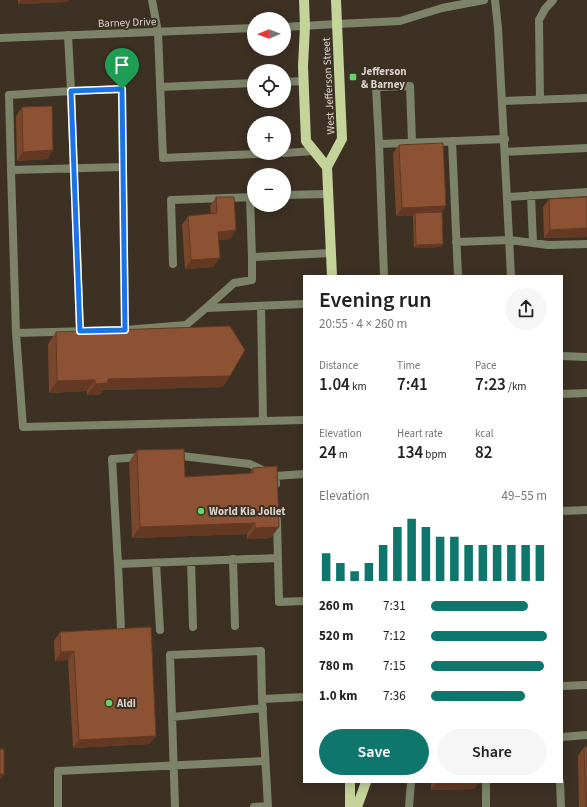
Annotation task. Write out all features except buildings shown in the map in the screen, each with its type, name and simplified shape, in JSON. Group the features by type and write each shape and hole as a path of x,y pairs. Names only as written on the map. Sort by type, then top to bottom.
{"main road":[{"name":"West Jefferson Street","path":"304,0 305,26 303,66 306,141 327,167 342,139 336,0"},
{"path":"327,167 332,275"},
{"path":"350,783 350,807"},
{"path":"357,807 366,783"}],"street":[{"path":"157,0 152,0 158,32 163,158 247,154"},
{"path":"291,27 400,21 442,8 484,0"},
{"path":"495,0 503,101 511,275"},
{"path":"540,100 539,20 545,9 553,0"},
{"name":"Barney Drive","path":"0,38 247,28"},
{"path":"68,35 80,331"},
{"path":"291,82 304,81"},
{"path":"160,87 247,83"},
{"path":"384,275 376,87 410,86 412,142"},
{"path":"125,330 122,89 8,96 16,333 23,427 303,420"},
{"path":"503,101 587,98"},
{"path":"378,144 505,139"},
{"path":"452,141 458,275"},
{"path":"505,152 587,148"},
{"path":"291,153 314,152"},
{"path":"11,170 123,167"},
{"path":"508,197 587,192"},
{"path":"291,195 328,194"},
{"path":"531,195 533,243"},
{"path":"173,264 171,200 247,197"},
{"path":"16,333 125,330 186,325 234,283 252,280 252,212"},
{"path":"456,242 510,240 548,245 587,244"},
{"path":"252,257 331,253"},
{"path":"206,308 303,304"},
{"path":"260,306 263,421"},
{"path":"563,356 587,357"},
{"path":"563,394 587,393"},
{"path":"163,455 170,454 250,464 275,476 303,474"},
{"path":"121,631 112,459 149,456"},
{"path":"275,476 276,491"},
{"path":"563,511 587,510"},
{"path":"276,513 279,602 303,601"},
{"path":"118,564 278,558"},
{"path":"232,559 235,626"},
{"path":"191,561 194,627"},
{"path":"156,563 160,630"},
{"path":"175,807 170,655 261,651 268,807 254,807"},
{"path":"563,686 587,685"},
{"path":"262,699 303,697"},
{"path":"172,716 263,708"},
{"path":"563,737 587,735"},
{"path":"58,807 58,771 266,761"},
{"path":"409,807 411,783"},
{"path":"486,783 486,807"},
{"path":"560,783 560,807"}],"place":[{"name":"Jefferson & Barney","path":"353,77"},
{"name":"World Kia Joliet","path":"201,511"},
{"name":"Aldi","path":"109,703"}],"route":[{"path":"122,89 125,330 80,331 71,91 122,89"}]}
